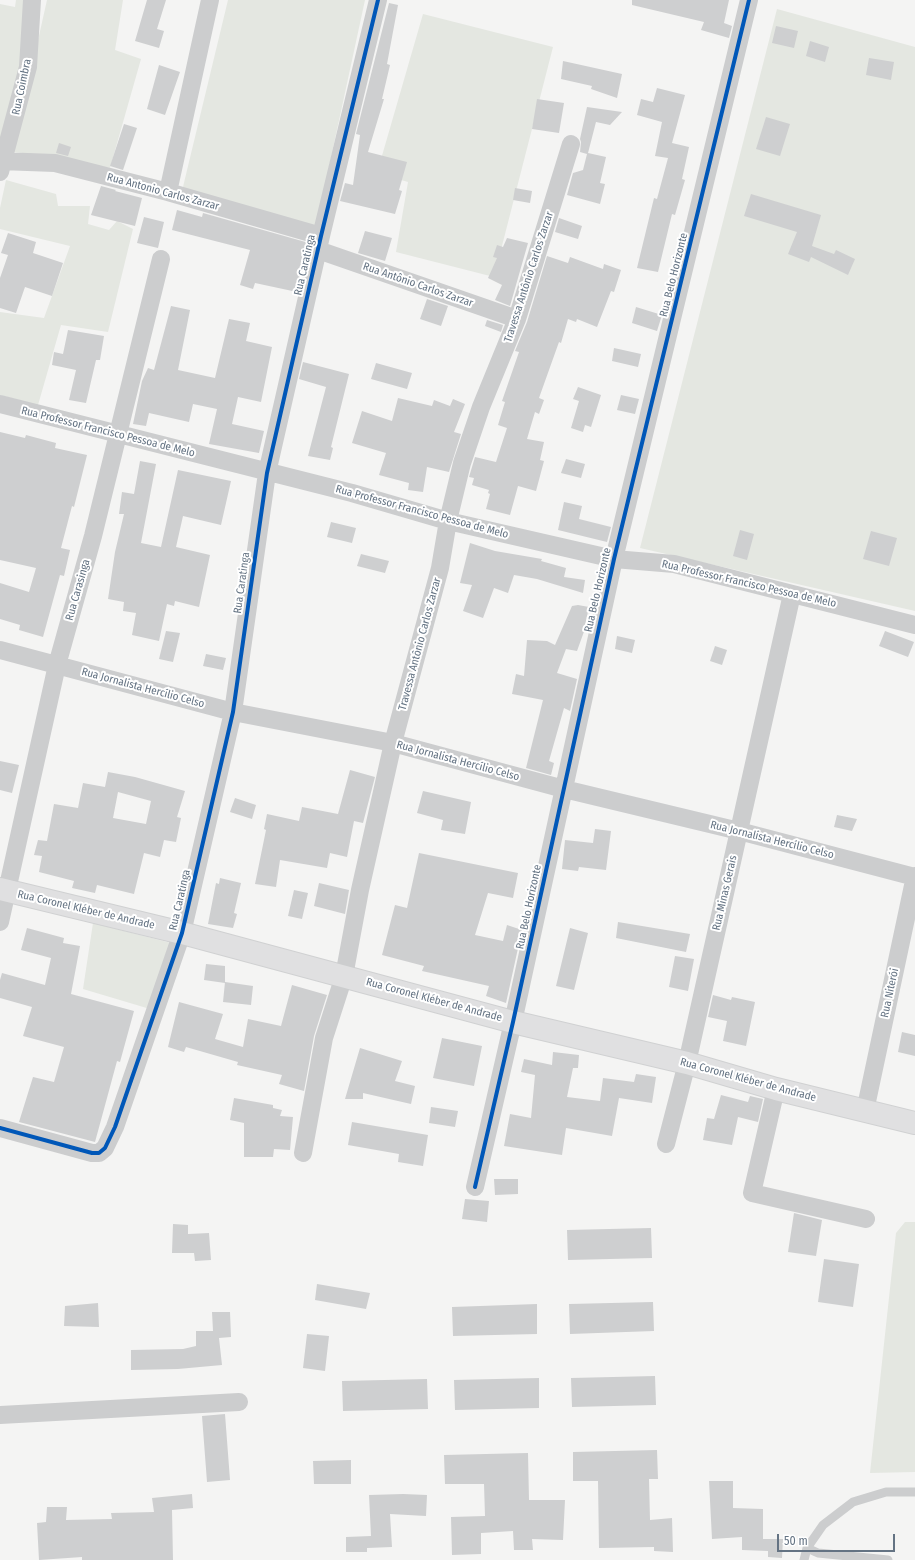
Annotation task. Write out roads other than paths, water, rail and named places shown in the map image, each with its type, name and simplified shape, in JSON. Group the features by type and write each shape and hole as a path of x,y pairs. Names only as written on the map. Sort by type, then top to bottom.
{"main road":[{"name":"Rua Coronel Kléber de Andrade","path":"4,890 182,933 514,1022 687,1063 776,1089 915,1123"}],"street":[{"name":"Rua Coimbra","path":"1,165 28,67 32,0"},
{"path":"168,192 210,0"},
{"name":"Rua Caratinga","path":"0,1128 92,1153 99,1153 105,1148 115,1126 182,933 233,712 267,473 378,0"},
{"name":"Rua Belo Horizonte","path":"475,1187 514,1022 614,558 749,0"},
{"name":"Travessa Antônio Carlos Zarzar","path":"303,1153 324,1038 344,976 360,890 393,743 440,568 448,521 468,442 517,319 571,144"},
{"name":"Rua Antonio Carlos Zarzar","path":"1,165 55,163 168,192 320,243"},
{"name":"Rua Antônio Carlos Zarzar","path":"320,243 517,319"},
{"name":"Rua Carasinga","path":"0,922 4,890 57,665 93,536 161,259"},
{"name":"Rua Professor Francisco Pessoa de Melo","path":"0,404 267,473 352,493 448,521 614,558 674,564 915,625"},
{"name":"Rua Minas Gerais","path":"666,1144 687,1063 792,594"},
{"name":"Rua Jornalista Hercílio Celso","path":"0,650 233,712 393,743 564,790 739,831 915,877"},
{"name":"Rua Niterói","path":"865,1111 915,877"},
{"path":"776,1089 752,1193 866,1219"},
{"path":"0,1415 239,1402"}],"lane":[{"path":"804,1560 807,1548 823,1525 853,1502 886,1492 915,1492"},
{"path":"807,1548 818,1553 888,1560"}]}
